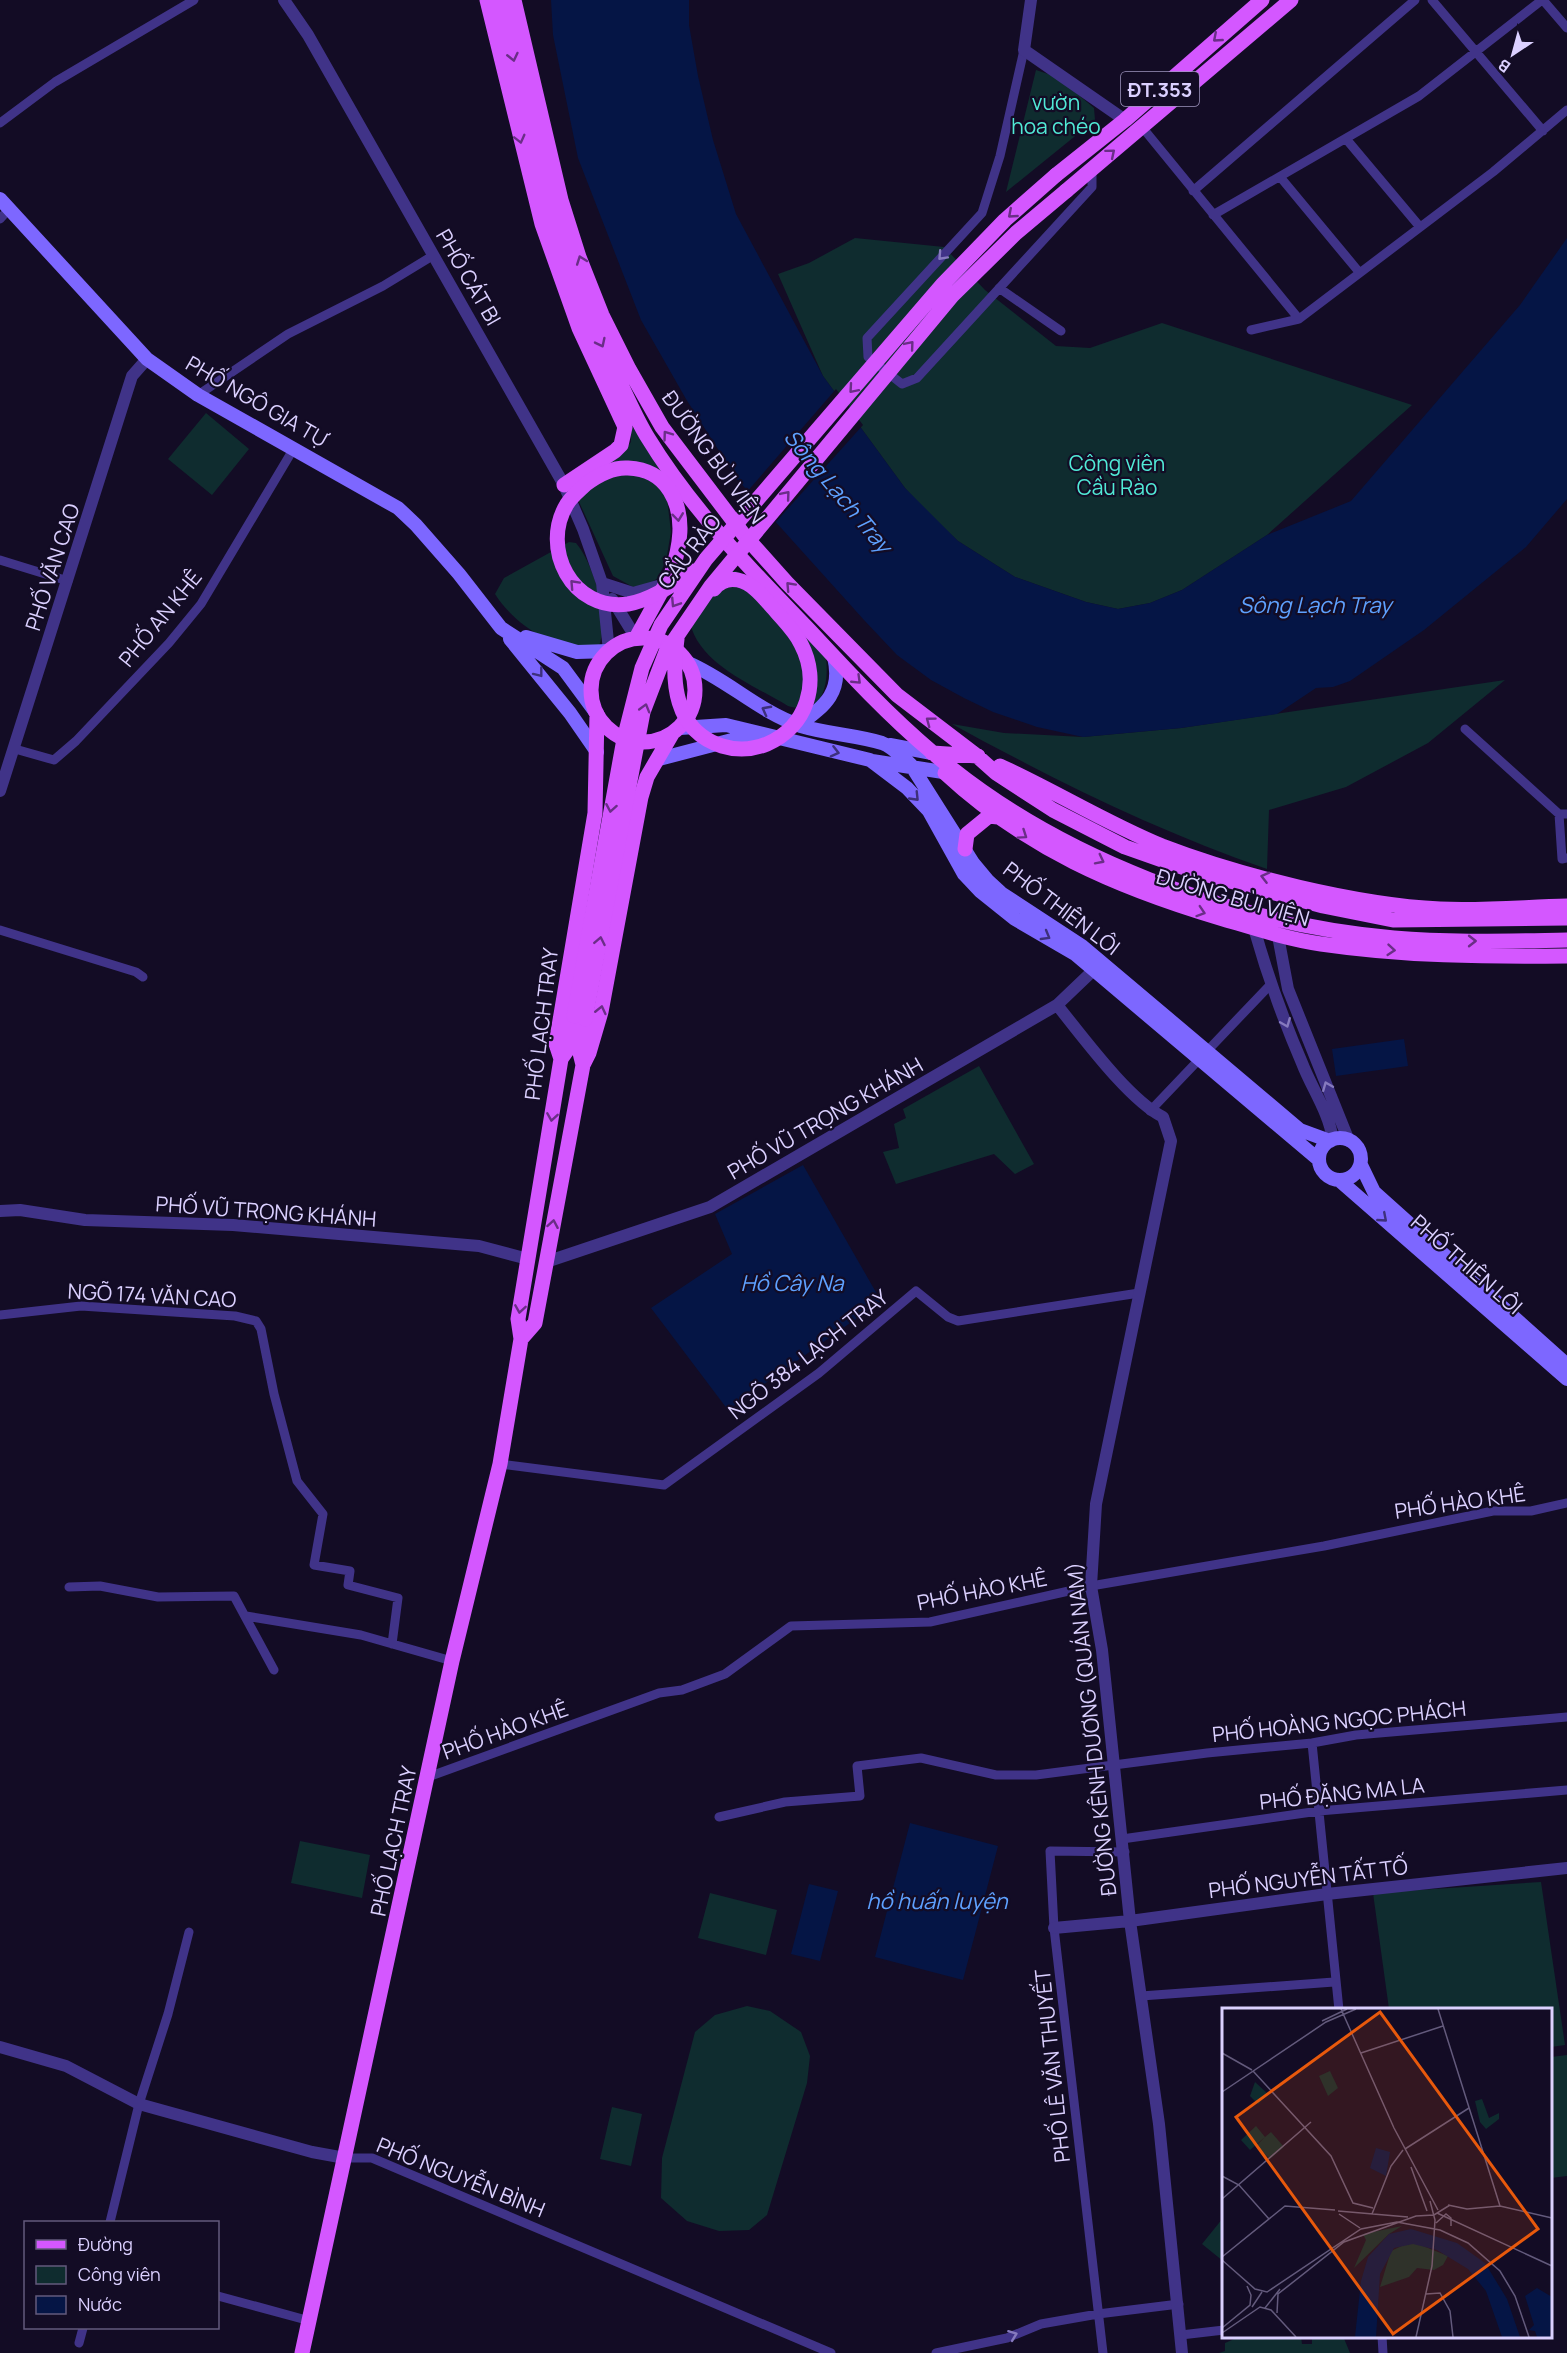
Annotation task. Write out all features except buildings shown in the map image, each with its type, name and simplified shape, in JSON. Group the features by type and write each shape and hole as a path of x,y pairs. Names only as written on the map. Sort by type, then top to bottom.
{"main road":[{"name":"ĐƯỜNG BÙI VIỆN","path":"487,0 542,224 623,418 624,436 615,451 564,485"},
{"name":"ĐƯỜNG BÙI VIỆN","path":"500,0 549,203 585,325 647,437 694,503 834,657 932,753 1046,832 1106,863 1196,895 1278,918 1391,938 1508,942 1567,940"},
{"name":"ĐƯỜNG BÙI VIỆN","path":"514,0 547,142 579,257 606,324 662,427 705,487 787,583 882,681 996,773 1053,810 1125,847 1193,871 1323,906 1393,920 1567,918"},
{"name":"ĐT.353","path":"1125,120 1262,0"},
{"name":"ĐT.353","path":"1092,170 1292,0"},
{"name":"CẦU RÀO","path":"583,1065 579,1049 579,1018 620,758 636,690 651,644 700,566 943,284 1005,220 1125,120"},
{"name":"CẦU RÀO","path":"561,1059 568,1049 579,1018 643,712 657,671 677,636 711,586 952,296 1016,233 1092,170"},
{"name":"PHỐ NGÔ GIA TỰ","path":"3,209 147,359 198,395 294,448 404,514 470,587 501,628 563,668 597,714"},
{"path":"636,638 668,578 678,550 680,514 669,489 650,472 622,468 605,472 593,479 567,504 558,530 558,556 570,582 586,595 614,604 639,601 656,594 700,566"},
{"path":"677,636 675,684 679,705 690,725 706,739 727,748 759,748 778,740 799,719 807,701 810,682 808,662 801,643 761,594 746,583 729,579 722,581 712,592 685,636 686,661 696,690 694,704 676,731 649,742 633,741 612,731 597,714 592,698 592,680 598,664 609,651 621,643 636,638 663,642 686,661"},
{"path":"501,628 566,650 609,651"},
{"path":"501,628 570,713 597,752"},
{"path":"799,725 819,711 833,691 837,670 834,657"},
{"name":"PHỐ THIÊN LÔI","path":"686,661 706,671 755,704 799,725 882,744 911,765 973,863 1001,893 1056,927 1097,966 1296,1134 1319,1160"},
{"name":"PHỐ LẠCH TRAY","path":"302,2353 429,1777 452,1661 500,1464 521,1338 518,1319 561,1059 556,1044 595,813 597,714"},
{"name":"PHỐ THIÊN LÔI","path":"676,731 726,725 870,760 907,788 929,811 964,874 980,891 1015,919 1097,966"},
{"name":"PHỐ LẠCH TRAY","path":"521,1338 535,1323 583,1065 589,1053 601,1012 641,797 647,777 676,731"},
{"path":"659,759 760,732"},
{"path":"882,744 932,753 977,756"},
{"name":"ĐƯỜNG BÙI VIỆN","path":"932,753 944,772 1026,837 1074,864 1140,892 1278,936 1322,944 1453,956 1567,956"},
{"name":"ĐƯỜNG BÙI VIỆN","path":"977,756 1116,826 1213,864 1322,891 1392,904 1441,909 1567,906"},
{"path":"870,760 960,774"},
{"path":"596,784 610,778 622,778 635,786 641,797"},
{"path":"965,849 967,834 989,816 998,817"},
{"path":"1322,891 1323,906"},
{"path":"1507,919 1508,942"},
{"name":"PHỐ THIÊN LÔI","path":"1296,1134 1331,1140"},
{"path":"1331,1140 1349,1141 1359,1151 1360,1165 1352,1176 1339,1180 1323,1172 1319,1160 1322,1149 1331,1140"},
{"name":"PHỐ THIÊN LÔI","path":"1360,1165 1374,1192 1567,1365"},
{"name":"PHỐ THIÊN LÔI","path":"1339,1180 1567,1379"}],"street":[{"path":"0,123 55,82 194,0"},
{"name":"PHỐ CÁT BI","path":"284,0 308,35 564,485 583,529 602,583 636,638"},
{"path":"1031,0 1024,51 999,156 982,213 867,338 866,353 902,384 917,378 1092,187 1092,170"},
{"path":"1192,190 1415,0"},
{"path":"1432,0 1543,130"},
{"path":"1213,215 1347,140 1419,96 1542,0 1567,28"},
{"path":"1024,51 1125,120"},
{"path":"1251,330 1299,319 1420,227 1567,110"},
{"path":"1142,127 1299,319"},
{"path":"1347,140 1420,227"},
{"path":"1281,178 1359,272"},
{"path":"198,395 288,334 383,286 434,255"},
{"path":"999,288 1061,331"},
{"name":"PHỐ VĂN CAO","path":"0,791 132,375 147,359"},
{"name":"PHỐ AN KHÊ","path":"15,749 54,760 76,741 169,643 201,604 294,448"},
{"path":"0,560 68,581"},
{"path":"602,583 633,593 650,590 668,578"},
{"name":"PHỐ CÁT BI","path":"602,583 609,651"},
{"path":"1465,729 1563,814 1562,859 1567,858"},
{"path":"1254,928 1270,985 1303,1066 1330,1123 1331,1140"},
{"path":"0,930 136,972 143,977"},
{"path":"1278,936 1288,989 1349,1141"},
{"name":"PHỐ VŨ TRỌNG KHÁNH","path":"546,1263 710,1207 1057,1005 1097,966"},
{"path":"1150,1111 1204,1057 1270,985"},
{"name":"ĐƯỜNG KÊNH DƯƠNG (QUÁN NAM)","path":"1057,1005 1100,1057 1150,1111 1163,1118 1171,1142 1096,1504 1091,1586 1102,1650 1125,1852 1130,1921 1160,2124 1182,2353"},
{"name":"PHỐ VŨ TRỌNG KHÁNH","path":"0,1211 20,1210 85,1220 233,1225 478,1246 528,1259"},
{"name":"NGÕ 384 LẠCH TRAY","path":"500,1464 663,1485 819,1373 916,1290 948,1317 958,1321 1139,1293"},
{"name":"NGÕ 174 VĂN CAO","path":"0,1316 81,1306 235,1316 256,1321 261,1329 297,1481 323,1514 314,1565 350,1572 348,1585 398,1598 392,1644"},
{"name":"PHỐ HÀO KHÊ","path":"429,1777 659,1693 682,1690 725,1674 791,1626 930,1622 1091,1586 1301,1550 1493,1511 1531,1510 1567,1503"},
{"path":"69,1587 100,1586 158,1597 234,1596 274,1670"},
{"path":"246,1616 361,1635 452,1661"},
{"name":"PHỐ HOÀNG NGỌC PHÁCH","path":"718,1817 785,1802 860,1796 857,1766 921,1758 996,1775 1036,1775 1114,1764 1312,1743 1356,1735 1567,1718"},
{"path":"1312,1743 1334,1982 1339,2008"},
{"name":"PHỐ ĐẶNG MA LA","path":"1122,1839 1319,1811 1567,1790"},
{"name":"PHỐ LÊ VĂN THUYẾT","path":"1103,2353 1054,1928 1050,1851 1125,1852"},
{"name":"PHỐ NGUYỄN TẤT TỐ","path":"1054,1928 1130,1921 1327,1893 1567,1868"},
{"path":"110,2221 139,2104 168,2014 189,1932"},
{"path":"1141,1996 1334,1982"},
{"name":"PHỐ NGUYỄN BÌNH","path":"0,2047 66,2066 139,2104 312,2152 345,2158 372,2158 831,2353"},
{"path":"219,2296 310,2321"},
{"path":"936,2353 1007,2338 1041,2324 1179,2304"},
{"path":"79,2343 83,2329"},
{"path":"1181,2335 1222,2331"},
{"path":"1382,2338 1383,2353"}],"green space":[{"name":"vườn hoa chéo","path":"1036,70 1057,77 1094,108 1095,120 1006,192"},
{"name":"Công viên Cầu Rào","path":"855,238 944,247 985,290 1056,346 1090,348 1162,323 1412,405 1267,535 1182,590 1150,603 1118,609 1086,602 1015,577 958,541 905,488 823,376 778,274 809,263"},
{"path":"206,413 249,449 212,495 168,459"},
{"path":"630,423 664,473 671,532 666,561 658,578 648,585 633,587 613,576 574,491 620,456 631,442"},
{"path":"569,542 576,543 583,552 599,594 603,624 598,648 568,646 540,635 514,617 495,594 504,578"},
{"path":"736,571 756,581 826,657 825,687 817,702 810,707 788,706 745,682 716,662 696,638 690,623 725,572"},
{"path":"1505,680 1428,743 1346,787 1269,810 1267,869 1186,838 1106,803 952,724 1004,733 1083,737 1181,728"},
{"path":"979,1066 1034,1164 1015,1174 994,1154 896,1184 883,1152 899,1148 894,1124 906,1118 903,1109"},
{"path":"300,1841 370,1855 362,1898 291,1883"},
{"path":"1541,1882 1565,2045 1552,2047 1552,2008 1389,2008 1373,1893"},
{"path":"710,1893 777,1910 766,1955 698,1938"},
{"path":"747,2006 770,2011 801,2032 810,2056 807,2083 767,2215 749,2230 719,2231 687,2221 661,2198 662,2158 695,2032 715,2015"},
{"path":"1567,2055 1567,2176 1552,2178 1552,2057"},
{"path":"612,2107 642,2114 631,2166 600,2159"},
{"path":"1222,2219 1222,2260 1202,2244"},
{"path":"1237,2338 1301,2338 1302,2344 1312,2344 1312,2338 1344,2338 1350,2353 1219,2353 1225,2351 1225,2343"}],"water":[{"name":"Sông Lạch Tray","path":"551,0 689,0 689,25 698,76 713,140 736,214 823,376 905,488 958,541 1015,577 1086,602 1118,609 1150,603 1182,590 1267,535 1351,501 1520,305 1567,238 1567,499 1526,547 1424,630 1350,681 1333,687 1316,688 1277,714 1181,728 1083,737 1037,727 993,712 964,698 931,680 897,655 864,620 737,479 686,399 641,320 578,158 553,35"},
{"path":"1404,1039 1408,1066 1336,1076 1332,1049"},
{"name":"Hồ Cây Na","path":"803,1165 881,1301 728,1410 651,1308 732,1254 715,1214"},
{"name":"hồ huấn luyện","path":"910,1823 998,1846 963,1980 875,1957"},
{"path":"809,1884 838,1891 820,1961 791,1954"}],"pier":[{"path":"836,389 863,425 774,524 746,493"}]}
